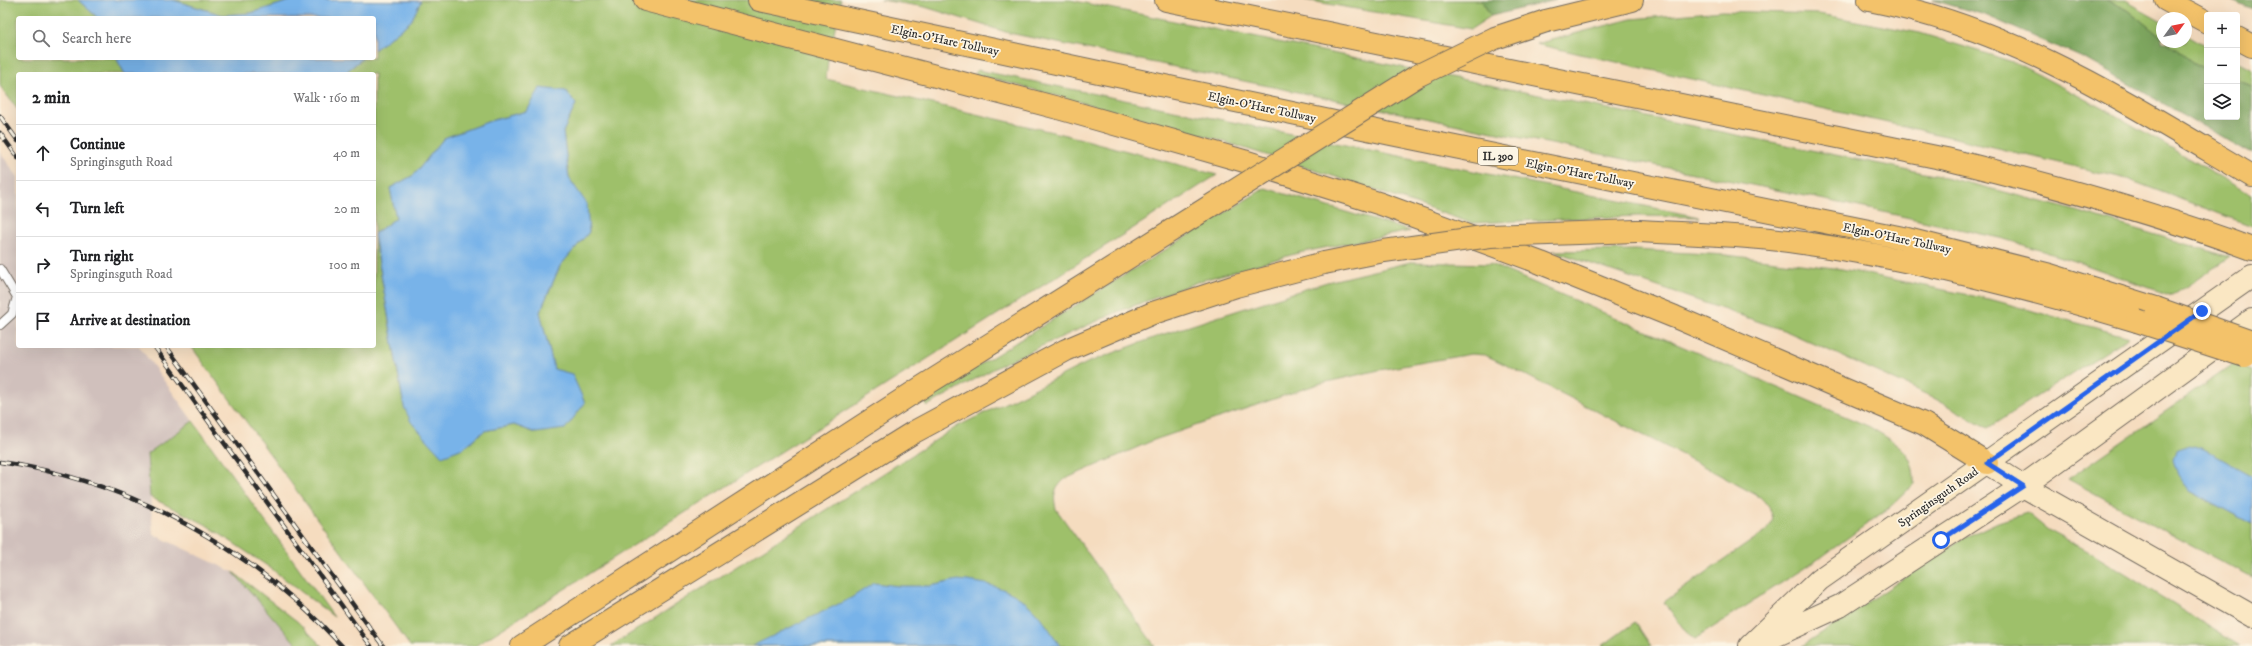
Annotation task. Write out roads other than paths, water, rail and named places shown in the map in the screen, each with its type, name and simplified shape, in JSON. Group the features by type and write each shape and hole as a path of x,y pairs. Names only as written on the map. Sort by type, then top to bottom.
{"highway":[{"path":"645,0 1080,114 1244,161 1388,207 1548,266 1880,405 1924,424 1987,463"},
{"name":"Elgin-O'Hare Tollway","path":"759,0 1383,133 1903,238 2050,275 2156,308 2250,352"},
{"path":"1166,0 1938,157 2022,177 2119,205 2249,248"},
{"path":"522,646 922,387 1417,76 1495,38 1546,21 1632,0"},
{"path":"1869,0 1960,23 2024,48 2108,91 2252,176"},
{"path":"2166,0 2204,20"},
{"path":"2240,40 2252,46"},
{"path":"570,646 914,432 1066,350 1153,313 1236,286 1324,263 1384,252 1490,236 1637,231 1746,236 1845,250 1954,271 2060,297 2137,321 2250,352"}],"street":[{"name":"Springinsguth Road","path":"1751,646 1819,580 2252,276"},
{"name":"Springinsguth Road","path":"1751,646 1840,606 2023,486 2252,320"},
{"path":"1987,463 2023,486 2252,616"}],"lane":[{"path":"0,269 16,295"},
{"path":"0,325 12,314 16,300"}],"water":[{"path":"78,0 173,0 223,15 251,13 293,0 421,1 411,21 376,48 376,16 96,16"},
{"path":"117,60 361,60 347,72 124,72"},
{"path":"540,88 566,91 576,104 563,132 569,178 587,204 589,232 560,266 540,312 554,369 572,374 585,403 565,429 536,433 514,425 484,431 463,448 442,456 411,422 404,407 376,246 376,233 396,218 390,188 414,175 444,138 490,121 527,111"},
{"path":"2190,445 2204,449 2252,476 2252,524 2190,491 2178,475 2173,460 2176,450"},
{"path":"958,580 977,582 993,586 1007,591 1019,598 1030,606 1040,617 1060,646 752,646 851,598 874,583 899,586 930,586"}],"railway":[{"path":"0,116 16,138"},
{"path":"0,133 16,155"},
{"path":"155,348 371,646"},
{"path":"167,348 383,646"},
{"path":"0,462 49,471 97,485 143,503 187,525 229,550 270,579 307,611 342,646"}]}
